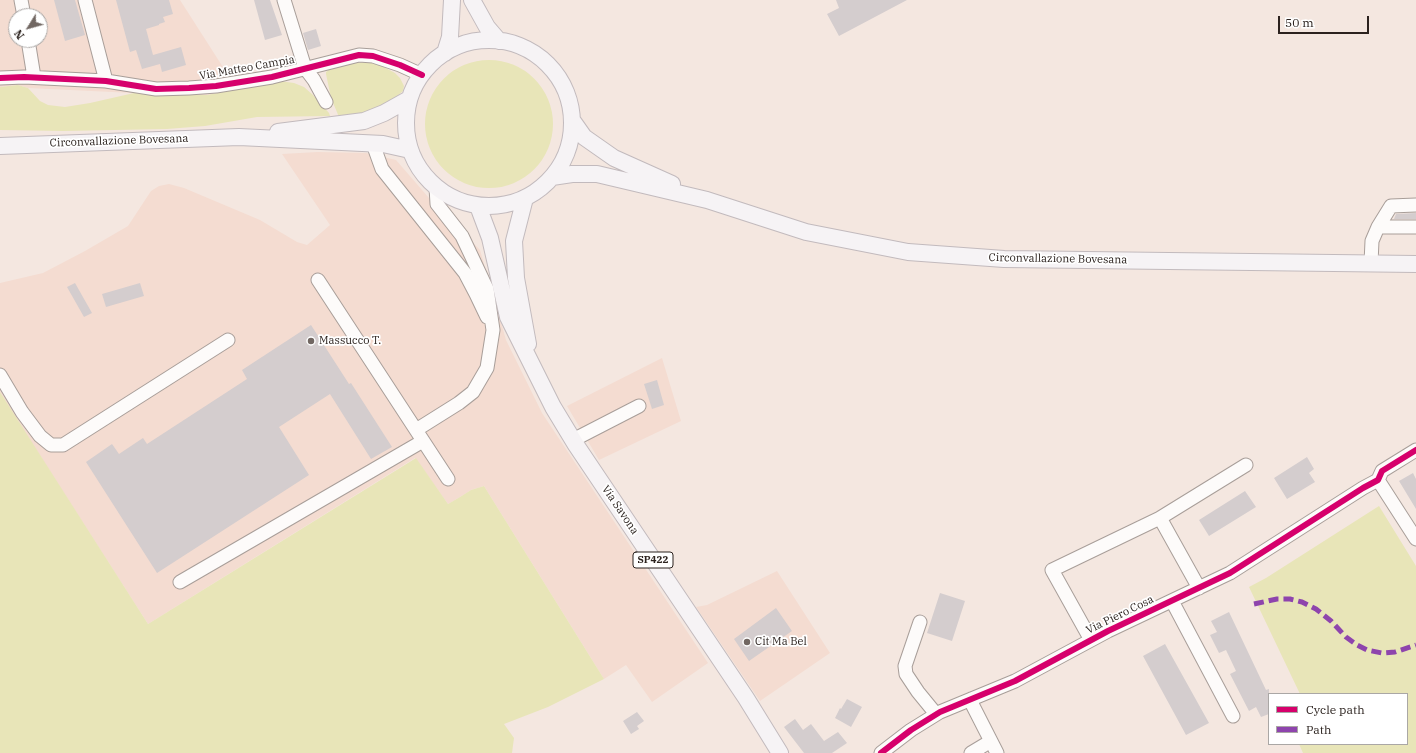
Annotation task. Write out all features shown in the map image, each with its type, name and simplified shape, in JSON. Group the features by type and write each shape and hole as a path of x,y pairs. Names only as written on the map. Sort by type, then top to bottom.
{"main road":[{"path":"445,53 450,37 452,0"},
{"path":"472,0 487,27 499,41"},
{"path":"480,41 499,41 529,51 546,63 559,80 568,99 572,120 570,140 564,160 552,177 540,189 525,198 510,204 499,206 478,206 456,199 436,187 420,170 410,150 406,124 409,99 414,86 432,62 445,53 462,45 480,41"},
{"name":"Circonvallazione Bovesana","path":"314,134 364,121 384,113 409,99"},
{"name":"Circonvallazione Bovesana","path":"572,120 584,137 614,158 707,200"},
{"name":"Circonvallazione Bovesana","path":"0,146 314,134 373,144 383,144 410,150"},
{"name":"Circonvallazione Bovesana","path":"552,177 572,174 597,174 707,200 806,232 908,252 1004,259 1416,264"},
{"name":"Via Savona","path":"525,198 514,241 516,278 531,364"},
{"name":"Via Savona","path":"478,206 490,238 508,316 553,407 573,440 746,698 780,753"}],"street":[{"path":"85,0 106,81"},
{"name":"Via Matteo Campia","path":"284,0 305,68"},
{"path":"29,48 34,77"},
{"name":"Via Matteo Campia","path":"0,78 34,77 106,81 156,89 216,86 272,77 359,55 373,56 400,65 422,75"},
{"path":"305,68 314,80 326,102"},
{"path":"373,144 382,169 465,273 493,330"},
{"path":"180,582 420,436 473,392 487,368 493,330 487,289 462,236 437,204 436,187"},
{"path":"1370,263 1372,241 1378,227 1391,206 1416,205"},
{"path":"1378,227 1416,227"},
{"path":"318,280 448,479"},
{"path":"0,375 22,412 40,436 51,446 63,445 228,340"},
{"path":"573,440 639,406"},
{"path":"1416,450 1382,471 1378,480 1416,539"},
{"name":"Via Piero Cosa","path":"1091,640 1052,570 1160,518 1246,464"},
{"name":"Via Piero Cosa","path":"881,753 911,730 936,714 1015,681 1091,640 1230,573 1363,488 1378,480"},
{"path":"1160,518 1199,588"},
{"name":"Via Piero Cosa","path":"1172,601 1233,716"},
{"path":"920,622 905,666 906,674 936,714"},
{"path":"971,699 997,753"},
{"path":"971,753 991,741"}],"shaded area":[{"path":"0,0 180,0 228,75 230,91 207,95 175,95 28,88 18,85 0,87"},
{"path":"495,60 508,62 519,67 530,74 539,83 551,105 553,124 551,143 546,154 539,165 530,174 508,186 483,188 470,186 459,181 448,174 439,165 427,143 425,118 427,105 432,94 439,83 448,74 470,62"},
{"path":"367,62 380,65 395,73 400,78 404,86 403,91 381,106 367,112 339,117 331,98 326,72 330,69 347,64"},
{"path":"280,81 294,83 304,87 313,95 330,116 257,117 205,126 167,129 63,131 0,130 0,87 18,85 28,88 40,101 48,105 65,107 134,93 207,95"},
{"path":"318,152 366,153 396,160 429,198 480,250 506,340 542,413 708,663 652,702 626,665 604,679 484,486 471,490 448,504 415,458 148,624 10,409 0,392 0,283 43,273 128,226 151,191 159,186 169,184 184,188 260,220 297,242 307,245 330,225 282,154"},
{"path":"662,358 681,421 599,460 567,406"},
{"path":"0,392 148,624 416,458 448,504 471,490 484,486 604,679 548,707 504,724 514,738 512,753 0,753"},
{"path":"1379,506 1416,566 1416,753 1303,753 1299,745 1408,745 1408,693 1300,693 1249,587 1266,578"},
{"path":"777,571 830,653 760,701 696,607 707,605"}],"building":[{"path":"54,0 75,0 85,35 65,41"},
{"path":"116,0 169,0 173,14 163,17 165,22 146,29 153,55 181,47 186,65 162,72 160,64 142,69 136,50 130,52"},
{"path":"254,0 270,0 282,35 265,40"},
{"path":"836,0 907,0 839,36 827,14 839,8"},
{"path":"316,29 321,46 308,50 303,33"},
{"path":"1416,213 1416,219 1394,219 1396,214"},
{"path":"75,283 92,313 84,317 67,287"},
{"path":"140,283 144,296 106,307 102,294"},
{"path":"311,325 349,384 351,383 392,447 371,459 330,394 279,427 309,475 157,573 86,462 112,444 119,454 143,438 147,444 247,379 242,370"},
{"path":"657,380 664,405 652,409 644,384"},
{"path":"1307,457 1314,469 1309,473 1315,482 1287,499 1274,478"},
{"path":"1413,473 1416,479 1416,509 1399,481"},
{"path":"1245,491 1256,507 1209,536 1199,520"},
{"path":"940,593 965,601 952,641 927,633"},
{"path":"776,608 792,631 749,661 734,639"},
{"path":"1229,612 1266,690 1269,689 1268,714 1261,717 1256,707 1249,711 1230,674 1236,671 1226,650 1219,653 1210,635 1217,632 1211,621"},
{"path":"1165,644 1209,723 1186,735 1143,656"},
{"path":"847,699 862,707 851,727 835,718"},
{"path":"637,712 644,721 637,726 639,729 631,734 623,721"},
{"path":"795,719 803,730 811,724 824,741 838,732 847,743 832,753 804,753 784,727"}],"marked path":[{"path":"1254,604 1277,599 1290,599 1302,602 1316,609 1331,621 1346,637 1367,650 1382,653 1395,652 1416,645"}],"cycle path":[{"path":"0,78 24,77 106,81 156,89 189,88 216,86 272,77 359,55 373,56 400,65 422,75"},
{"path":"881,753 911,730 940,712 1015,681 1108,631 1230,573 1363,488 1378,480 1382,471 1416,450"}],"place":[{"name":"Massucco T.","path":"311,341"},
{"name":"Cit Ma Bel","path":"747,642"}]}
